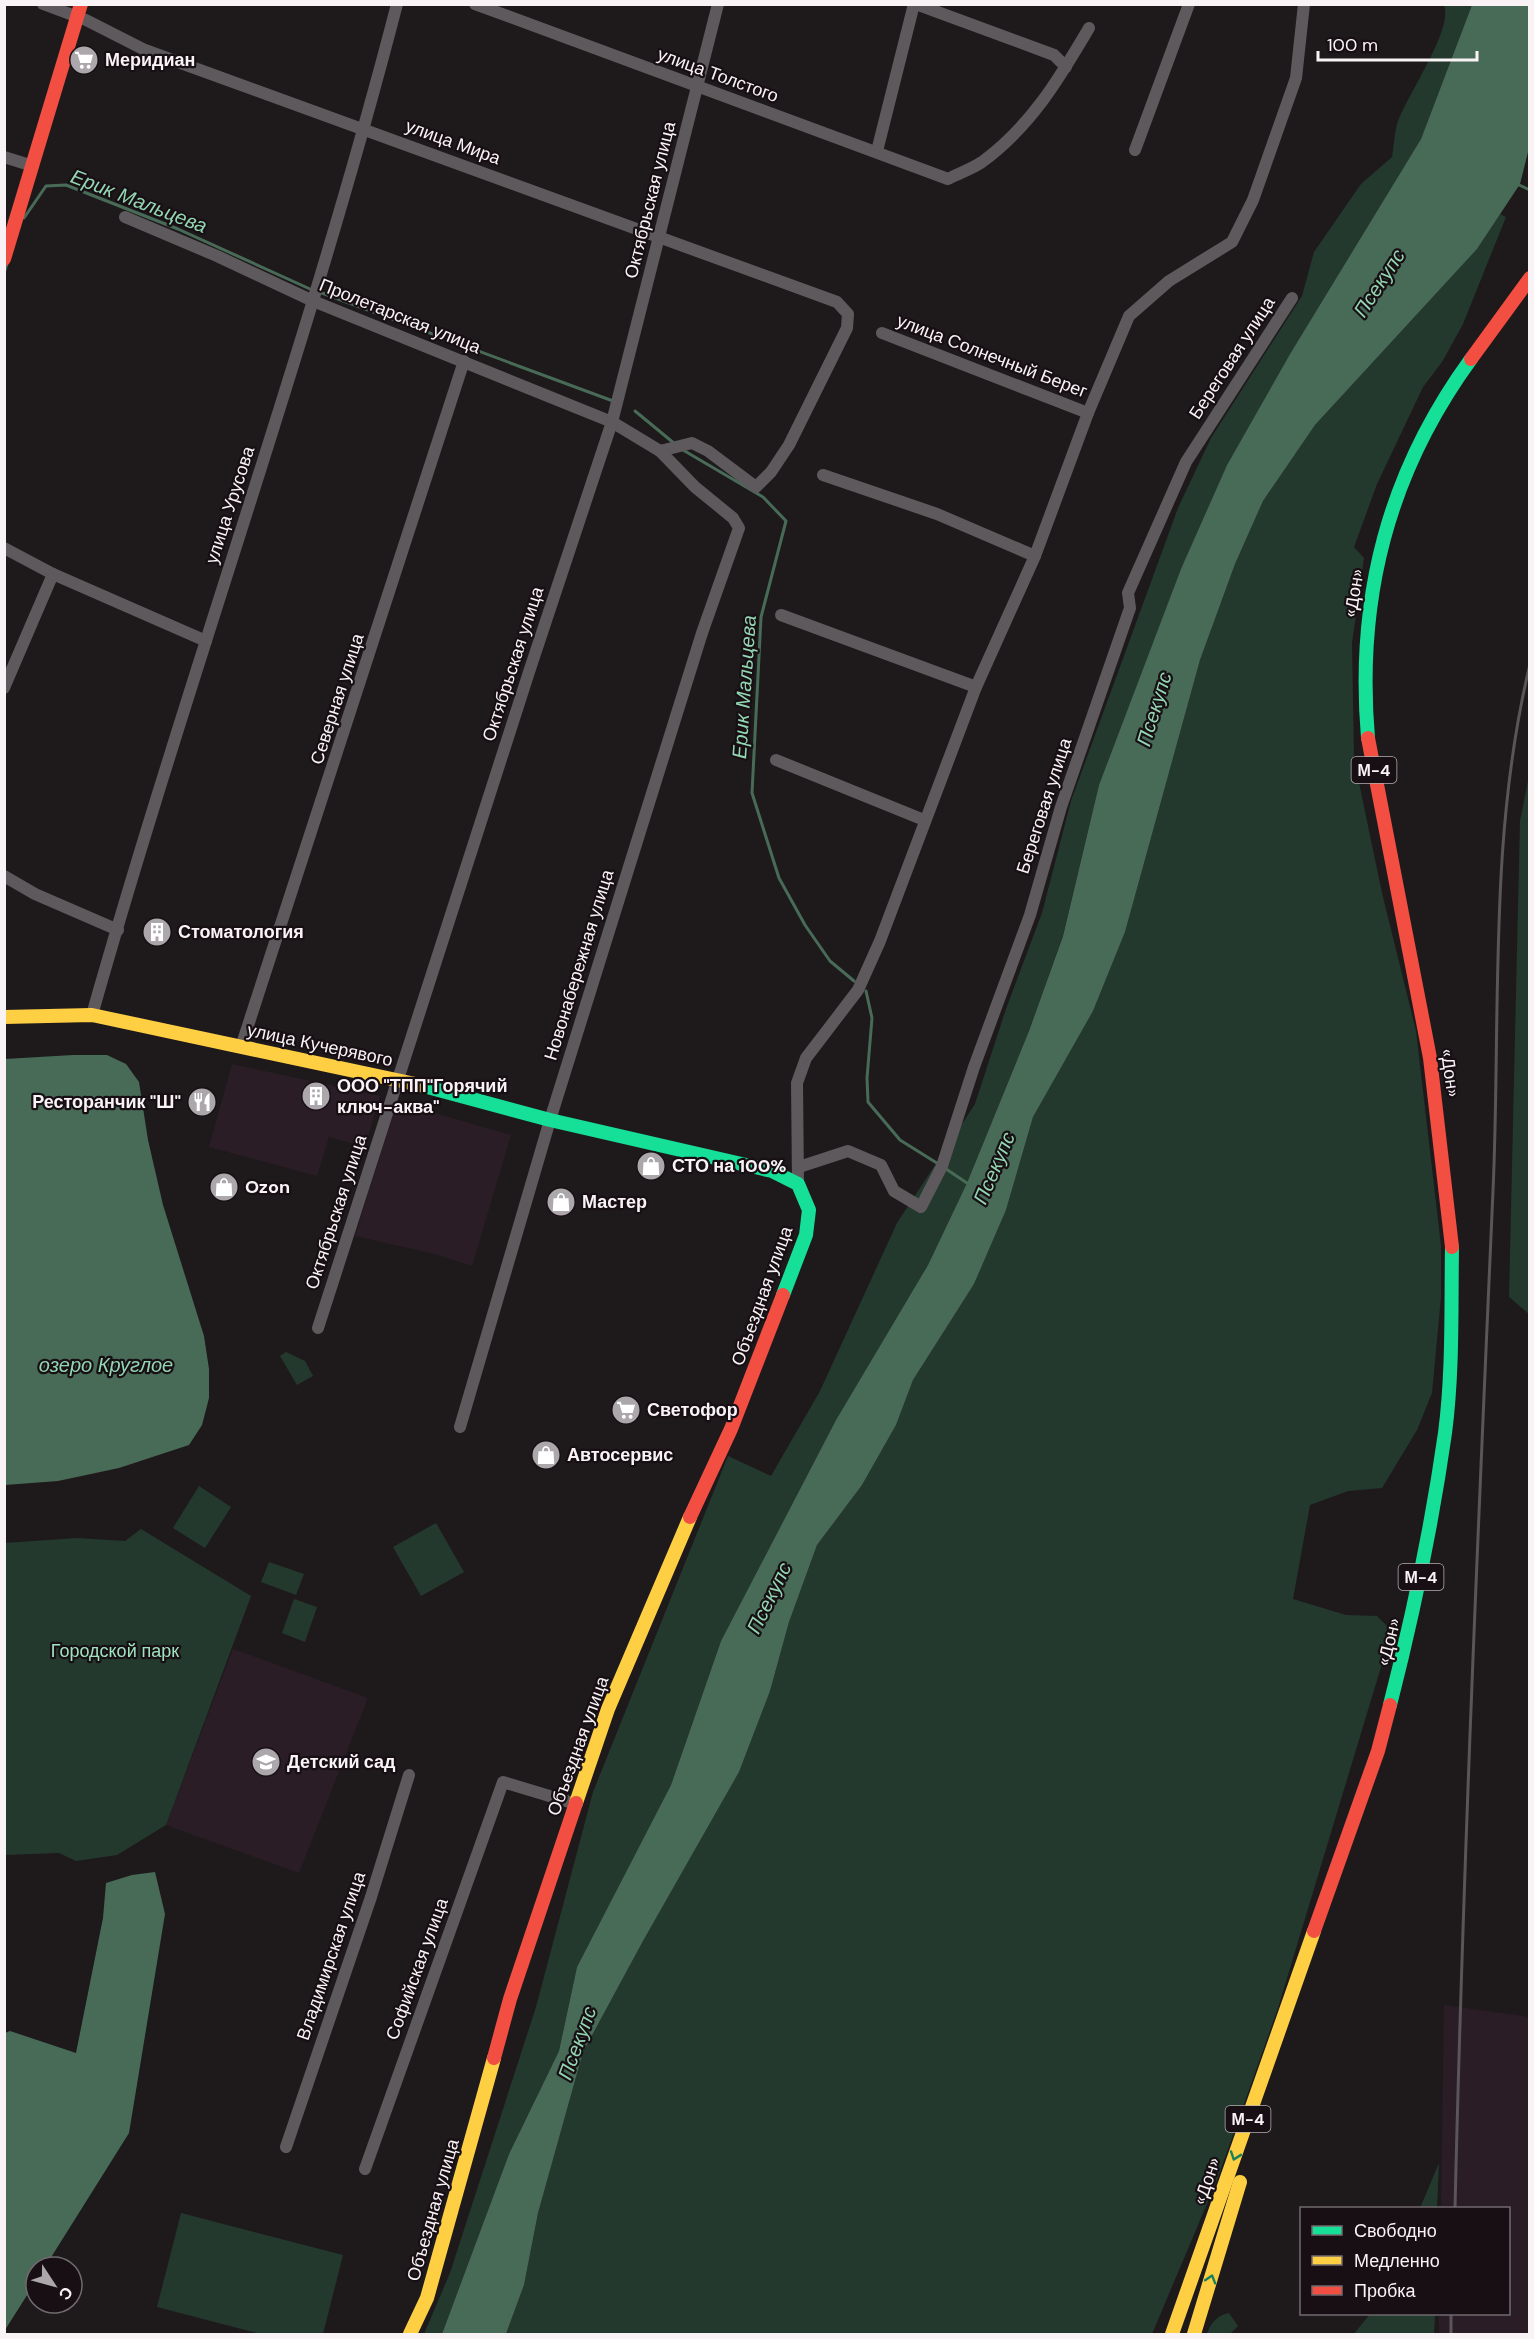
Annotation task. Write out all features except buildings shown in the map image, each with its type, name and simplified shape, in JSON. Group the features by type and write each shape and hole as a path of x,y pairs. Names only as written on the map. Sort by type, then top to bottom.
{"main road":[{"path":"4,260 79,11"},
{"name":"«Дон»","path":"1172,2334 1378,1751 1416,1605 1445,1432 1450,1368 1452,1239 1430,1058 1368,736 1367,628 1373,581 1386,526 1408,466 1445,394 1530,278"},
{"name":"улица Кучерявого","path":"4,1017 92,1015 398,1079 550,1120 772,1171 798,1184"},
{"name":"Объездная улица","path":"410,2334 427,2298 510,1999 608,1709 697,1500 731,1429 806,1235 809,1210 798,1184"},
{"name":"«Дон»","path":"1194,2334 1324,1903"}],"street":[{"name":"улица Мира","path":"43,4 79,11 145,50 837,302 848,315 847,328 789,445 771,472 756,487 708,451 692,443 660,451"},
{"name":"улица Урусова","path":"92,1015 206,641 314,302 365,129 397,4"},
{"name":"улица Толстого","path":"475,4 948,179 981,162 1023,124 1052,92 1066,67"},
{"name":"Октябрьская улица","path":"318,1328 612,422 718,4"},
{"path":"877,151 915,4 1054,56 1066,67 1089,28"},
{"path":"1136,150 1189,4"},
{"name":"улица Солнечный Берег","path":"798,1184 797,1083 806,1058 858,990 880,940 976,687 1035,556 1088,414 1129,316 1168,281 1232,242 1240,228 1253,200 1296,78 1304,4"},
{"path":"4,157 33,166"},
{"name":"Пролетарская улица","path":"125,217 217,256 314,302 612,422 660,451 695,487 733,518"},
{"name":"Береговая улица","path":"799,1167 848,1152 881,1165 894,1191 921,1207 942,1166 974,1067 1030,915 1061,807 1130,608 1128,593 1186,462 1292,298"},
{"name":"улица Солнечный Берег","path":"882,333 1088,414"},
{"name":"Северная улица","path":"241,1047 464,361"},
{"path":"823,475 937,514 1035,556"},
{"name":"Новонабережная улица","path":"460,1427 550,1120 702,633 739,528 733,518"},
{"path":"4,548 53,574 206,641"},
{"path":"4,688 53,574"},
{"path":"781,615 976,687"},
{"path":"776,760 924,820"},
{"path":"4,876 35,894 118,930"},
{"name":"Владимирская улица","path":"286,2147 371,1896 409,1775"},
{"name":"Софийская улица","path":"365,2169 503,1782 576,1804"}],"shaded area":[{"name":"ООО \"ТПП\"Горячий ключ-аква\"","path":"232,1064 380,1096 365,1147 329,1137 317,1176 209,1147"},
{"path":"397,1102 511,1135 472,1266 435,1254 355,1236"},
{"name":"Детский сад","path":"233,1649 368,1698 299,1873 166,1825"},
{"path":"1444,2005 1529,2017 1529,2334 1439,2334 1439,2315 1510,2315 1510,2207 1441,2207"}],"green space":[{"path":"1444,5 1472,5 1421,139 1290,354 1227,465 1181,570 1099,785 1063,935 1029,1031 967,1183 928,1265 836,1420 721,1641 671,1785 577,1967 559,2051 509,2154 442,2334 424,2334 450,2273 536,2007 593,1792 728,1456 771,1476 820,1391 897,1223 975,1104 1006,1009 1042,913 1071,801 1178,508 1211,438 1302,296 1314,252 1361,184 1392,157 1397,124 1442,30 1445,16"},
{"path":"1500,214 1506,217 1463,324 1442,362 1423,387 1377,484 1354,547 1364,558 1352,643 1354,759 1382,893 1416,1031 1441,1246 1441,1297 1432,1393 1417,1430 1382,1488 1348,1491 1310,1505 1293,1599 1346,1615 1377,1616 1389,1628 1384,1657 1278,2008 1217,2180 1152,2334 506,2334 524,2285 538,2213 583,2052 739,1772 770,1691 789,1622 817,1545 862,1485 896,1425 913,1380 974,1284 1006,1210 1033,1117 1093,1011 1125,932 1200,660 1235,564 1263,501 1315,425 1477,249"},
{"path":"1529,776 1529,1314 1509,1297 1520,821"},
{"path":"286,1352 305,1361 313,1376 297,1385 280,1356"},
{"path":"199,1486 231,1507 205,1548 173,1528"},
{"path":"436,1523 464,1572 421,1596 393,1547"},
{"name":"Городской парк","path":"141,1529 251,1596 166,1825 117,1855 76,1861 59,1853 5,1855 5,1543 77,1538 125,1541"},
{"path":"269,1562 304,1574 296,1595 261,1582"},
{"path":"294,1599 317,1607 305,1642 282,1633"},
{"path":"1439,2163 1437,2207 1420,2207"},
{"path":"181,2213 343,2255 323,2334 261,2334 157,2307"},
{"path":"1229,2313 1238,2326 1230,2334 1207,2334 1215,2320"},
{"path":"1369,2315 1435,2315 1434,2334 1354,2334"}],"water":[{"name":"Псекупс","path":"1472,5 1529,5 1529,148 1520,184 1477,249 1315,425 1263,501 1235,564 1200,660 1125,932 1093,1011 1033,1117 1006,1210 974,1284 913,1380 896,1425 862,1485 817,1545 789,1622 770,1691 739,1772 583,2052 538,2213 524,2285 506,2334 442,2334 509,2154 559,2051 577,1967 671,1785 721,1641 836,1420 928,1265 967,1183 1029,1031 1063,936 1099,785 1181,569 1227,465 1290,354 1421,139"},
{"name":"озеро Круглое","path":"107,1055 126,1064 139,1082 148,1140 163,1205 204,1336 209,1369 209,1398 202,1425 189,1445 119,1468 58,1481 5,1485 5,1059"},
{"path":"155,1872 165,1914 129,2133 53,2255 24,2255 24,2300 5,2330 5,2033 10,2031 76,2053 103,1918 106,1883 132,1875"}],"waterway":[{"name":"Ерик Мальцева","path":"24,218 46,186 66,185 178,229 310,289"},
{"path":"1519,185 1530,190"},
{"name":"Ерик Мальцева","path":"4,273 7,264"},
{"name":"Ерик Мальцева","path":"322,293 613,401"},
{"name":"Ерик Мальцева","path":"635,411 675,444"},
{"name":"Ерик Мальцева","path":"683,450 763,497 786,521 761,617 752,793 779,878 805,925 830,961 854,981"},
{"name":"Ерик Мальцева","path":"866,991 872,1018 867,1078 868,1102 900,1140 940,1165"},
{"name":"Ерик Мальцева","path":"946,1169 970,1185"}],"railway":[{"path":"1455,2207 1476,1572 1493,1191 1502,860 1517,729 1530,664"},
{"path":"1451,2315 1451,2334"}],"traffic: fast":[{"path":"1368,738 1367,636 1373,587 1384,539 1399,492 1418,447 1442,402 1471,359"},
{"path":"420,1085 550,1120 772,1171 798,1184 809,1210 806,1235 783,1295"},
{"path":"1390,1705 1421,1570 1445,1433 1450,1364 1452,1247"}],"traffic: slow":[{"path":"4,1017 92,1015 420,1085"},
{"path":"576,1803 608,1709 690,1517"},
{"path":"1172,2334 1314,1931"},
{"path":"410,2334 427,2298 494,2058"},
{"path":"1194,2334 1240,2182"}],"traffic: jam":[{"path":"4,259 81,4"},
{"path":"1471,359 1530,278"},
{"path":"1368,738 1430,1058 1452,1247"},
{"path":"690,1517 731,1429 783,1295"},
{"path":"1314,1931 1378,1751 1390,1705"},
{"path":"494,2058 510,1999 576,1803"}],"place":[{"name":"Меридиан","path":"84,60"},
{"name":"Стоматология","path":"157,932"},
{"name":"ООО \"ТПП\"Горячий ключ-аква\"","path":"316,1096"},
{"name":"Ресторанчик \"Ш\"","path":"202,1102"},
{"name":"СТО на 100%","path":"651,1166"},
{"name":"Ozon","path":"224,1187"},
{"name":"Мастер","path":"561,1202"},
{"name":"Светофор","path":"626,1410"},
{"name":"Автосервис","path":"546,1455"},
{"name":"Детский сад","path":"266,1762"}]}
